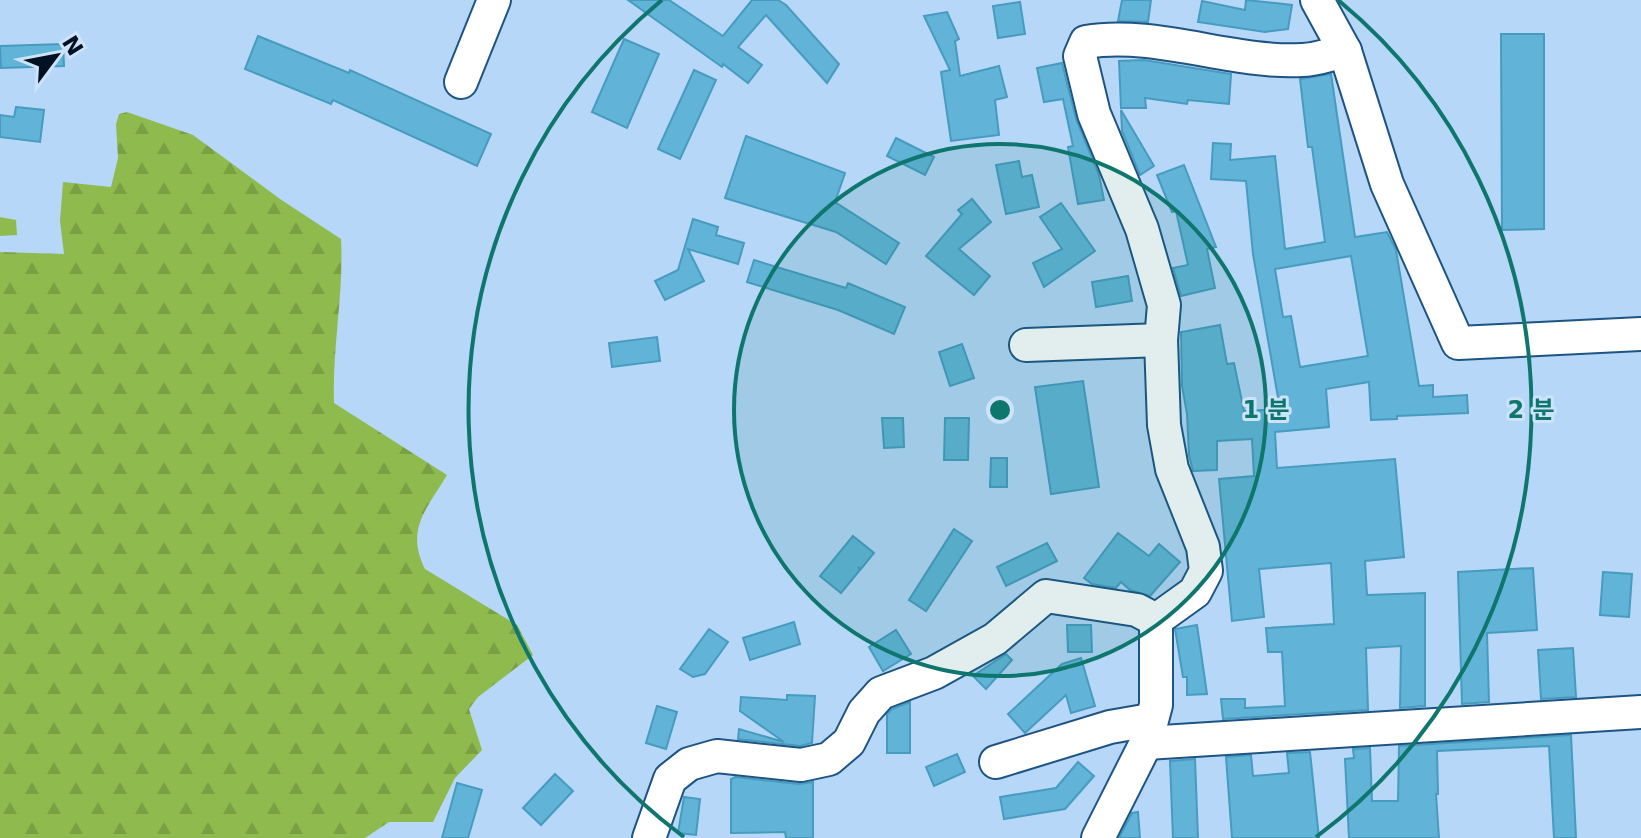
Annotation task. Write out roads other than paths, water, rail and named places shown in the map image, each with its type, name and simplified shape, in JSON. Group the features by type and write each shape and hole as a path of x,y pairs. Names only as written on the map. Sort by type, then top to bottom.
{"street":[{"path":"461,82 494,0"},
{"path":"1317,0 1345,51 1387,184 1458,343 1641,334"},
{"path":"1156,620 1195,592 1206,571 1203,547 1172,469 1164,425 1161,340 1164,305 1156,271 1127,190 1094,114 1080,56 1086,42 1102,39 1265,59 1304,60 1345,51"},
{"path":"1026,345 1161,340"},
{"path":"649,838 670,779 689,764 717,756 801,765 829,759 849,742 864,712 881,693 934,673 995,639 1046,596 1137,610 1156,620"},
{"path":"1098,838 1148,732 1156,705 1156,620"},
{"path":"996,762 1110,727 1148,732 1641,712"}]}
